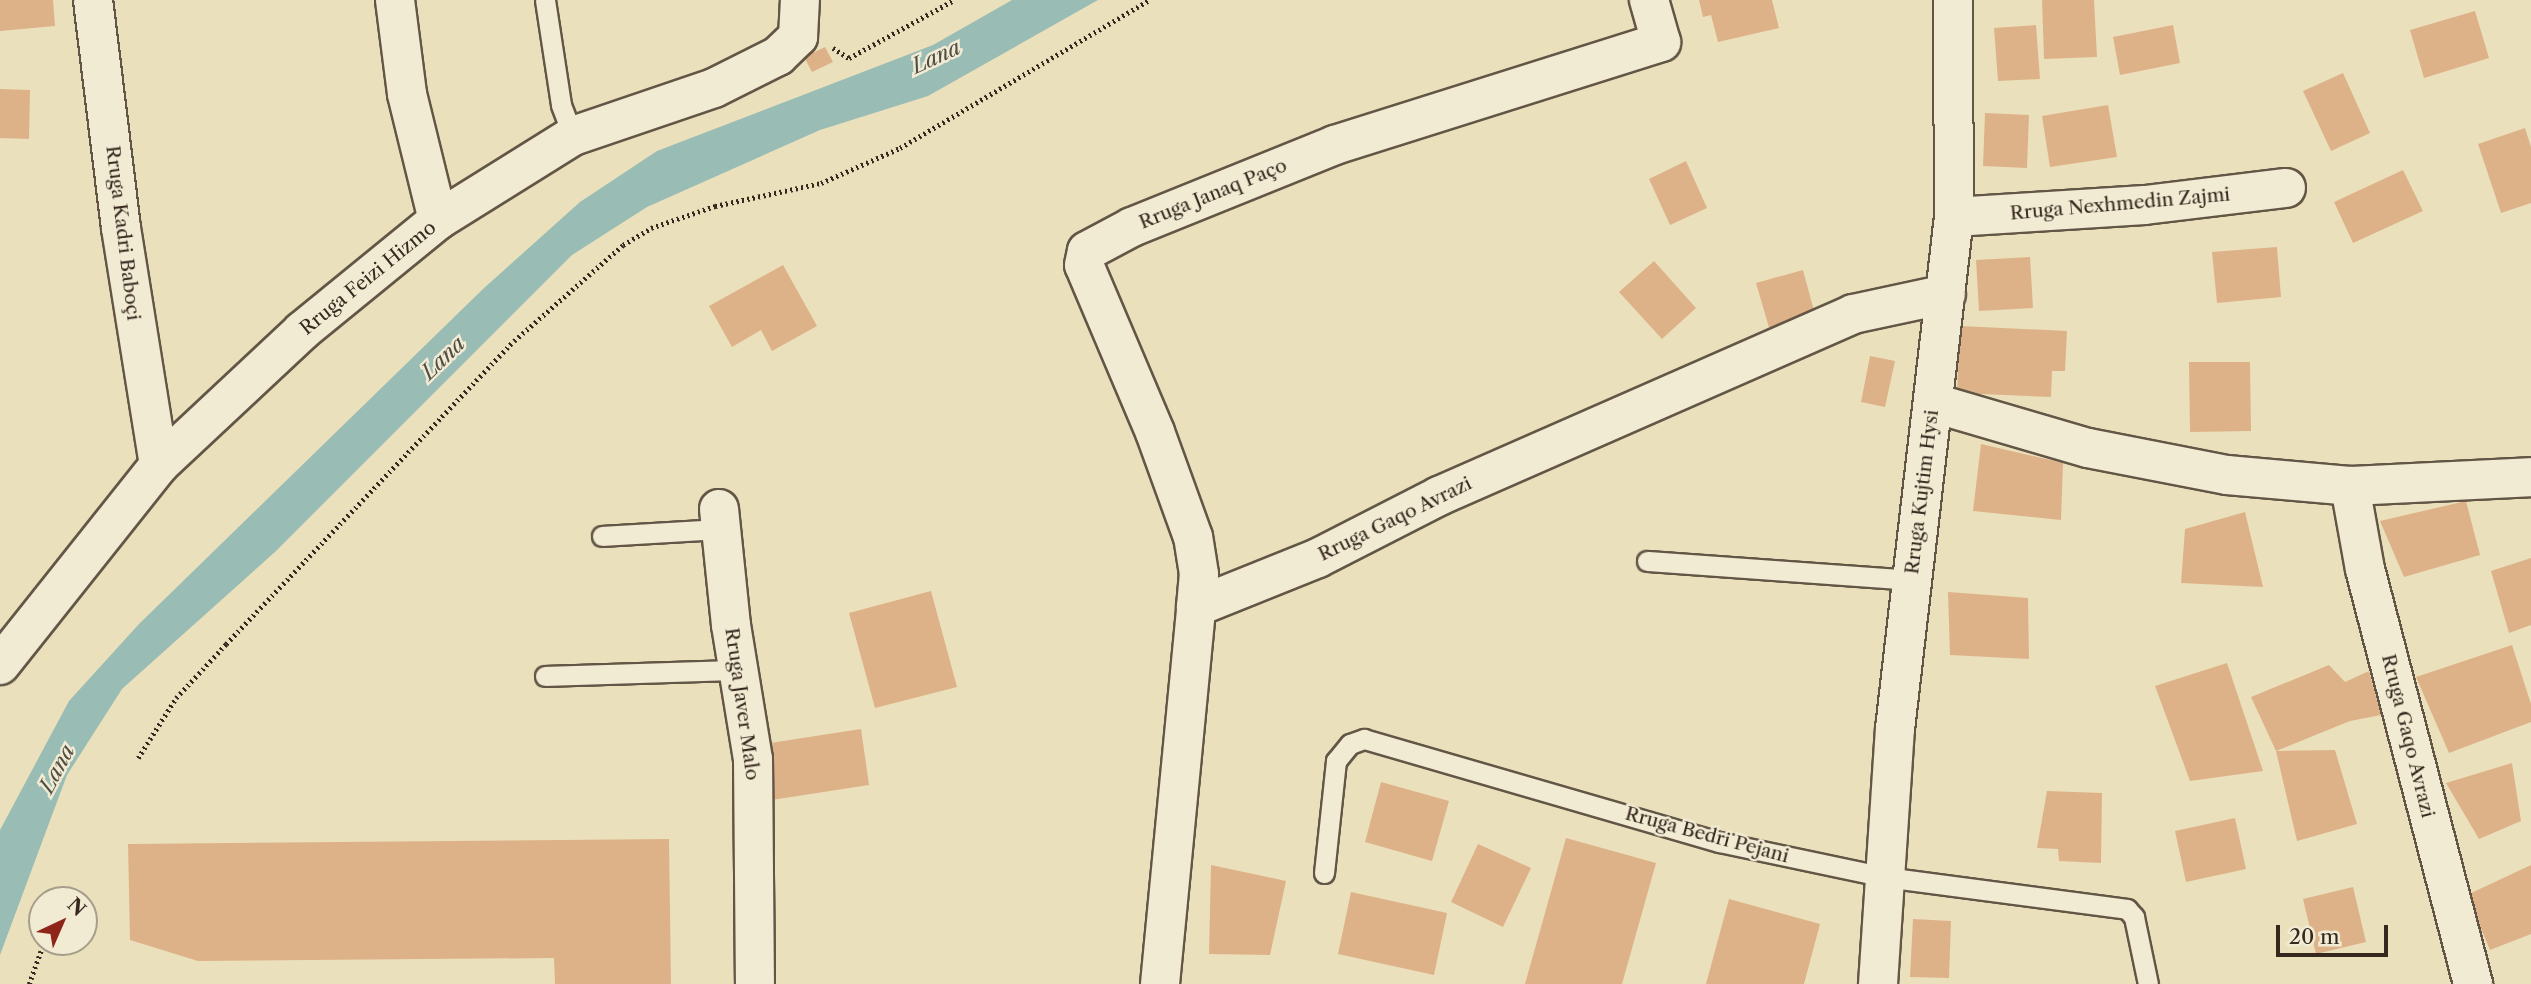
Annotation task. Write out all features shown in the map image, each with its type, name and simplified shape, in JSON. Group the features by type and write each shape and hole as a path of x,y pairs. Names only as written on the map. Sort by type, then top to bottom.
{"street":[{"name":"Rruga Kadri Baboçi","path":"93,0 122,242 159,465"},
{"path":"395,0 407,94 438,220"},
{"path":"799,37 800,0"},
{"name":"Rruga Janaq Paço","path":"1196,607 1199,574 1193,537 1084,265 1087,251 1132,227 1335,145 1661,42 1649,0"},
{"name":"Rruga Kujtim Hysi","path":"1878,984 1910,580 1934,403 1954,217 1953,0"},
{"name":"Rruga Feizi Hizmo","path":"0,665 159,465 302,331 438,220 573,136 723,84 778,56 799,37"},
{"name":"Rruga Nexhmedin Zajmi","path":"1954,217 2145,205 2287,187"},
{"name":"Rruga Gaqo Avrazi","path":"1196,607 1318,558 1439,496 1853,314 1946,294"},
{"path":"1934,403 2088,448 2227,475 2350,486 2531,477"},
{"name":"Rruga Gaqo Avrazi","path":"2350,486 2365,569 2473,984"},
{"name":"Rruga Javer Malo","path":"719,519 753,759 755,984"},
{"path":"1160,984 1196,607"}],"lane":[{"path":"545,0 561,105 573,136"},
{"path":"602,536 719,519"},
{"path":"1647,561 1910,580"},
{"path":"545,676 740,670"},
{"name":"Rruga Bedri Pejani","path":"1324,873 1336,761 1350,744 1364,739 1719,842 1885,877 2127,909 2134,917 2148,984"}],"path":[{"path":"799,37 810,47 831,47 849,58 954,0"},
{"path":"138,758 176,698 234,636 514,341 623,245 651,228 715,206 821,183 889,153 1149,0"},
{"path":"29,984 39,956"}],"water":[{"name":"Lana","path":"1012,0 1098,0 928,96 820,130 647,207 572,255 276,551 122,689 67,775 0,955 0,830 69,701 139,624 483,289 580,202 657,151 933,45"}],"building":[{"path":"0,0 53,0 55,26 0,31"},
{"path":"1699,0 1772,0 1779,28 1718,42 1711,15 1703,17"},
{"path":"2042,0 2094,0 2097,57 2044,59"},
{"path":"2475,11 2489,58 2424,78 2410,30"},
{"path":"2036,25 2040,79 1998,81 1994,28"},
{"path":"2173,25 2180,63 2120,75 2113,37"},
{"path":"825,47 833,62 812,72 804,57"},
{"path":"2343,73 2370,133 2331,151 2303,91"},
{"path":"0,89 30,90 29,139 0,138"},
{"path":"2108,105 2117,157 2050,167 2042,116"},
{"path":"1985,113 2029,115 2027,168 1983,166"},
{"path":"2525,128 2531,147 2531,203 2501,213 2478,144"},
{"path":"1686,161 1707,208 1670,225 1649,179"},
{"path":"2403,170 2423,211 2353,243 2334,202"},
{"path":"2277,247 2281,297 2217,303 2212,252"},
{"path":"2030,257 2033,308 1979,311 1976,260"},
{"path":"1654,261 1696,308 1662,339 1619,292"},
{"path":"783,265 817,326 772,351 761,330 732,347 709,306"},
{"path":"1803,270 1816,318 1770,331 1756,283"},
{"path":"1960,326 2067,331 2065,371 2052,371 2051,397 1957,393"},
{"path":"1870,356 1895,361 1885,407 1861,402"},
{"path":"2189,362 2250,362 2251,431 2190,432"},
{"path":"1981,444 2063,463 2061,520 1973,511"},
{"path":"2466,501 2480,555 2404,577 2380,521"},
{"path":"2245,512 2263,587 2181,583 2185,529"},
{"path":"2531,558 2531,625 2509,633 2491,571"},
{"path":"931,591 957,687 875,708 849,613"},
{"path":"1948,592 2028,598 2029,659 1950,655"},
{"path":"2512,645 2531,704 2531,722 2449,753 2416,677"},
{"path":"2227,663 2263,771 2190,781 2155,686"},
{"path":"2329,665 2345,682 2369,671 2381,715 2350,721 2276,751 2251,697"},
{"path":"861,729 869,785 765,801 757,745"},
{"path":"2335,750 2357,824 2297,841 2276,751"},
{"path":"2512,763 2521,821 2479,839 2446,783"},
{"path":"1381,782 1449,801 1432,861 1365,842"},
{"path":"2047,791 2102,793 2101,863 2059,861 2058,849 2037,848"},
{"path":"2235,818 2246,869 2186,882 2175,831"},
{"path":"1566,838 1656,863 1622,984 1525,984"},
{"path":"669,839 671,984 555,984 554,958 198,961 130,940 128,844"},
{"path":"1478,844 1531,868 1503,927 1451,902"},
{"path":"1211,865 1286,881 1270,955 1209,954"},
{"path":"2531,865 2531,934 2490,950 2467,895"},
{"path":"2353,887 2366,942 2316,954 2303,899"},
{"path":"1351,892 1447,913 1434,975 1338,954"},
{"path":"1729,899 1820,924 1804,984 1706,984"},
{"path":"1913,919 1951,921 1949,978 1910,977"}]}
